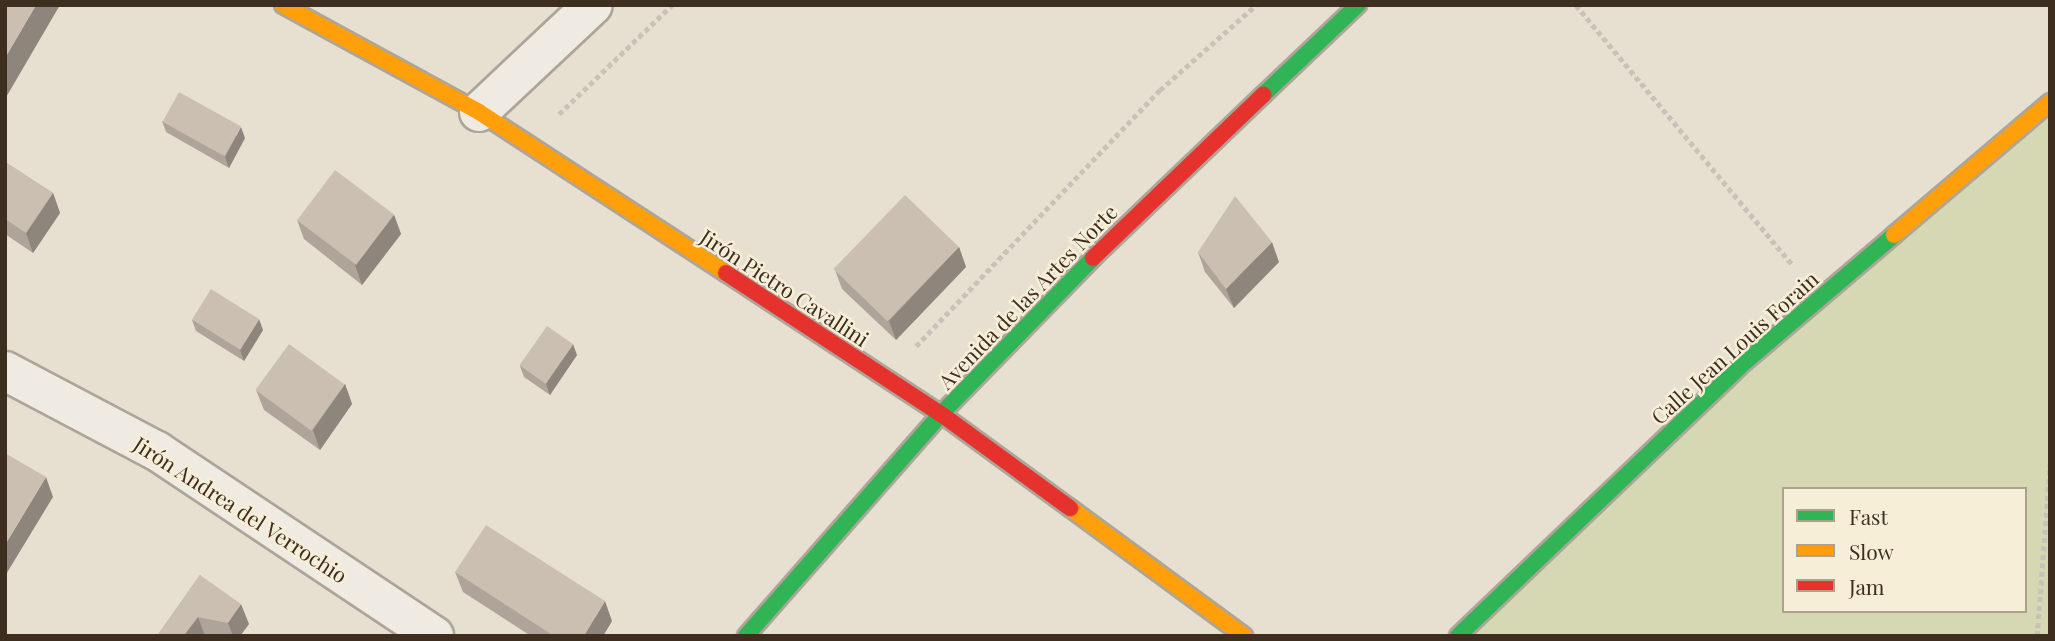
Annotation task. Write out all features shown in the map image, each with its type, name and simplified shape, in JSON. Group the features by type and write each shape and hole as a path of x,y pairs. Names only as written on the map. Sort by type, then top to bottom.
{"street":[{"name":"Jirón Pietro Cavallini","path":"283,5 479,112 941,414 1244,636"},
{"path":"479,112 593,5"},
{"name":"Avenida de las Artes Norte","path":"746,636 941,414 1132,218 1358,5"},
{"name":"Calle Jean Louis Forain","path":"1458,636 1812,304 2050,102"},
{"name":"Jirón Andrea del Verrochio","path":"5,371 157,451 434,636"}],"path":[{"path":"552,121 672,5"},
{"path":"907,356 1160,90 1256,5"},
{"path":"1576,5 1790,258 1812,304"},
{"path":"2037,636 2050,464"}],"green space":[{"path":"2050,102 2050,636 1458,636"}],"building":[{"path":"5,5 36,5 5,58"},
{"path":"179,92 241,126 225,156 163,122"},
{"path":"5,162 53,193 26,233 5,219"},
{"path":"335,170 394,215 356,265 297,220"},
{"path":"905,195 959,247 887,321 833,269"},
{"path":"1235,196 1272,242 1226,289 1198,252"},
{"path":"211,289 259,319 240,350 192,320"},
{"path":"547,326 573,344 546,384 519,365"},
{"path":"289,344 345,385 311,431 255,390"},
{"path":"5,453 46,477 5,545"},
{"path":"486,525 605,601 584,636 554,636 455,572"},
{"path":"200,575 241,604 228,623 198,617 185,634 187,636 157,636"}],"traffic: fast":[{"path":"1263,95 1358,5"},
{"path":"1458,636 1738,368 1894,235"},
{"path":"746,636 941,414 1093,258"}],"traffic: slow":[{"path":"283,5 479,112 726,273"},
{"path":"1894,235 2050,102"},
{"path":"1070,508 1244,636"}],"traffic: jam":[{"path":"1093,258 1263,95"},
{"path":"726,273 941,414 1070,508"}]}
